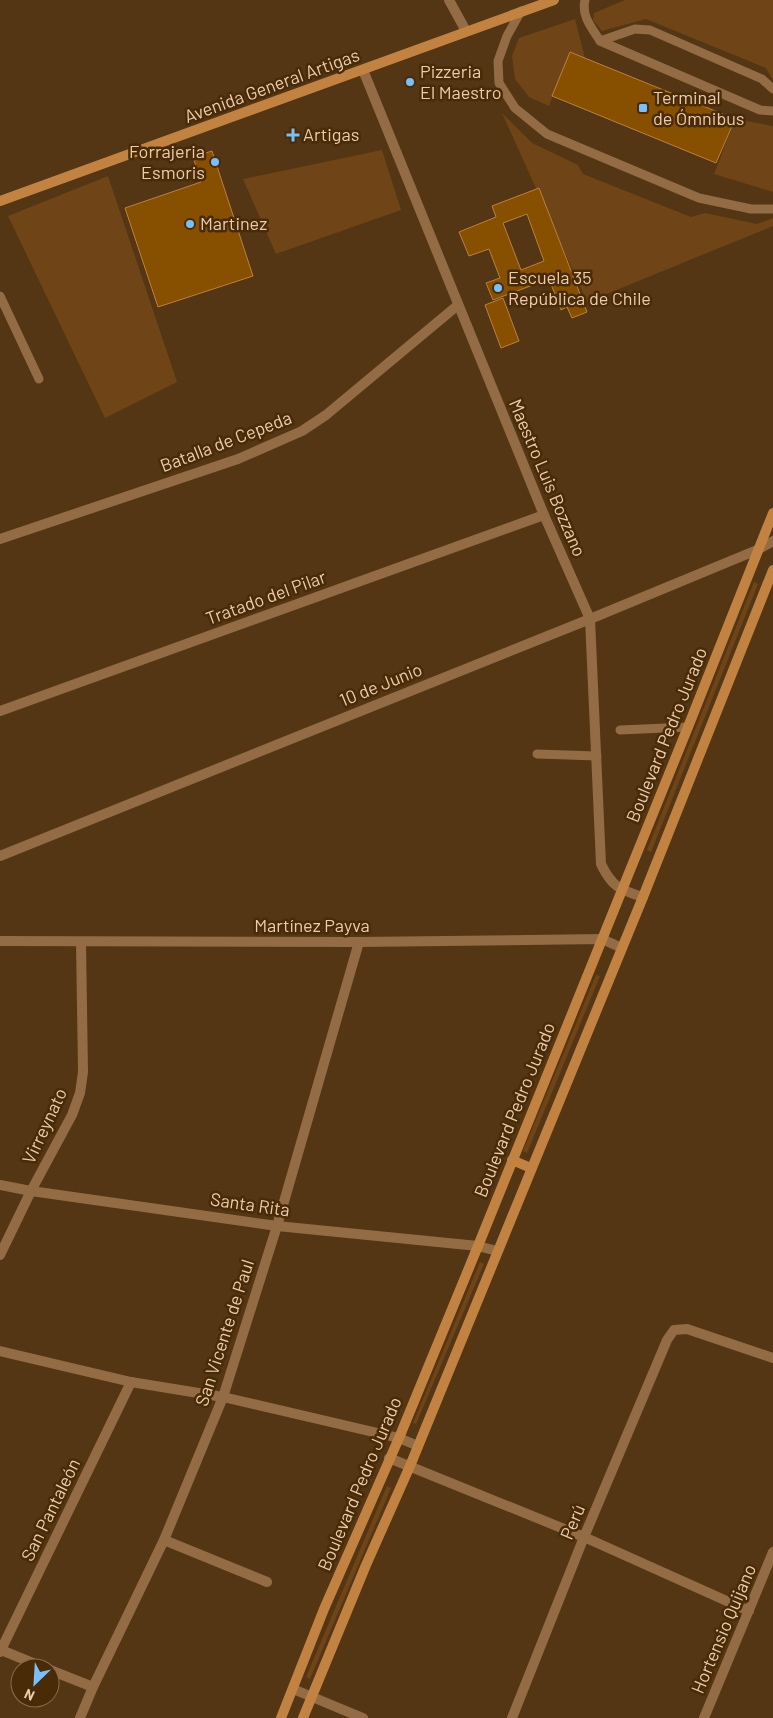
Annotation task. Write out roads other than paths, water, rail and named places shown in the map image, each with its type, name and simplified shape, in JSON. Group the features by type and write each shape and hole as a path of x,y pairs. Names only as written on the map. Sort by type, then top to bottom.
{"main road":[{"name":"Avenida General Artigas","path":"0,201 363,70 521,11 540,2 554,0"},
{"name":"Boulevard Pedro Jurado","path":"282,1718 324,1609 399,1438 478,1246 773,513"},
{"name":"Boulevard Pedro Jurado","path":"303,1718 366,1565 410,1466 643,897 773,570"},
{"path":"512,1160 531,1168"}],"street":[{"path":"449,0 466,31"},
{"name":"Maestro Luis Bozzano","path":"363,70 544,515 590,619 601,864 608,878 622,890 643,897"},
{"name":"Batalla de Cepeda","path":"0,539 238,459 302,431 326,415 458,305"},
{"name":"Tratado del Pilar","path":"0,711 544,515"},
{"name":"10 de Junio","path":"0,856 590,619 757,550 773,541"},
{"name":"Martínez Payva","path":"0,941 358,942 602,939 622,948"},
{"name":"Virreynato","path":"0,1255 31,1190 72,1115 80,1094 83,1072 81,942"},
{"name":"San Vicente de Paul","path":"80,1718 164,1540 222,1397 277,1226 358,942"},
{"name":"Santa Rita","path":"0,1184 277,1226 478,1246 497,1251"},
{"name":"Perú","path":"512,1718 584,1537 667,1340 674,1330 687,1329 773,1358"},
{"path":"0,1351 131,1382 222,1397 399,1438 418,1446"},
{"name":"San Pantaleón","path":"0,1651 131,1382"},
{"path":"389,1458 584,1537 749,1611"},
{"path":"164,1540 267,1582"},
{"name":"Hortensio Quijano","path":"704,1718 773,1552"},
{"path":"0,1651 19,1658"},
{"path":"60,1674 93,1687"},
{"path":"293,1689 363,1718"}],"lane":[{"path":"585,0 586,20 600,41 760,110 773,111"},
{"path":"521,11 507,36 498,61 499,83 515,108 547,134 699,198 751,209 773,209"},
{"path":"600,41 635,29 650,30 762,79 773,89"},
{"path":"0,296 39,379"},
{"path":"620,730 688,727"},
{"path":"537,754 597,756"}],"place":[{"name":"Pizzeria El Maestro","path":"410,82"},
{"name":"Terminal de Ómnibus","path":"643,108"},
{"name":"Artigas","path":"293,135"},
{"name":"Forrajeria Esmoris","path":"215,162"},
{"name":"Martinez","path":"190,224"},
{"name":"Escuela 35 República de Chile","path":"498,288"}]}
